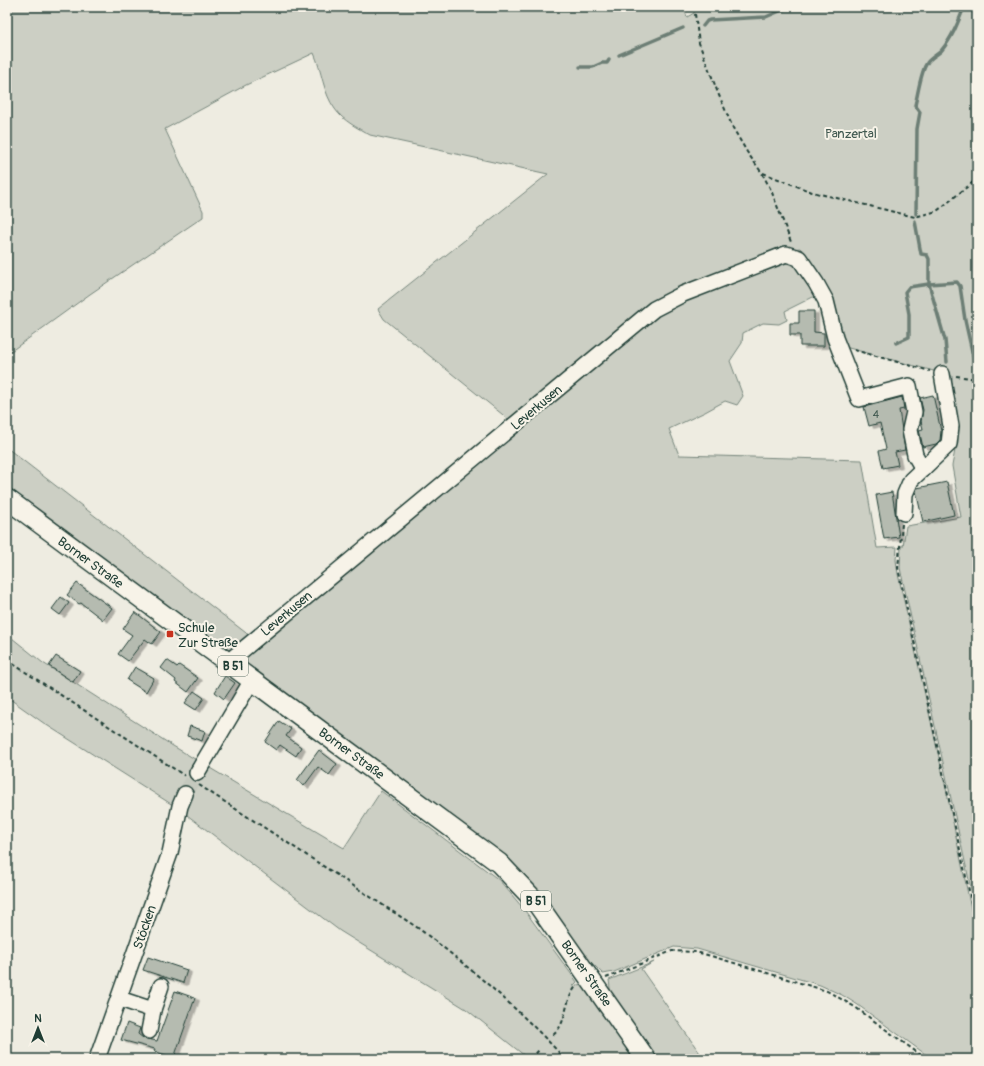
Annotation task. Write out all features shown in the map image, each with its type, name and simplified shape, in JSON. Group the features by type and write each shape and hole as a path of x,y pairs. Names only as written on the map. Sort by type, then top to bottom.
{"main road":[{"name":"Borner Straße","path":"7,499 499,863 536,902 591,978 646,1059"}],"street":[{"name":"Leverkusen","path":"228,662 654,309 666,302 770,259 786,254 792,254"},
{"path":"792,254 799,258 826,301 835,338 859,399 909,386 914,412 910,430 915,455 923,469"},
{"path":"904,513 905,494 911,480 949,444 951,426 942,374"},
{"name":"Stöcken","path":"97,1059 120,999 170,853 179,809 191,782 252,680"},
{"path":"149,1031 153,1010 161,986"},
{"path":"120,999 153,1010"}],"path":[{"path":"694,7 699,43 718,93 744,146 762,173 785,224 790,239 792,254"},
{"path":"762,173 812,192 915,217 937,211 977,179"},
{"path":"835,338 845,347 942,374 977,378"},
{"path":"904,513 898,568 977,927"},
{"path":"7,660 191,782 345,880 441,945 500,994 565,1059"},
{"path":"553,1036 562,1024 570,995 591,978 672,951 696,952 827,991 855,1007 926,1059"},
{"path":"531,1059 540,1050"}],"green space":[{"name":"Panzertal","path":"7,7 690,7 685,11 687,17 694,13 694,7 977,7 977,916 900,568 901,546 903,546 906,526 961,517 952,466 958,434 952,395 952,376 845,347 822,283 808,259 800,248 780,251 791,260 819,294 785,311 787,320 779,324 763,323 743,333 742,343 730,361 743,396 737,405 725,401 669,429 679,455 862,460 877,548 897,547 896,560 898,574 947,793 977,938 977,1059 932,1059 842,995 820,985 697,949 674,947 614,972 603,974 578,949 561,924 247,667 244,658 513,423 384,319 378,309 548,174 370,135 346,121 335,109 325,89 314,53 246,85 165,129 203,211 203,217 90,294 7,354"},
{"path":"7,448 250,636 230,651 219,645 197,627 187,623 7,490"},
{"path":"7,634 43,663 173,746 344,848 381,791 499,880 523,908 577,982 573,986 582,984 636,1059 525,1059 525,1056 466,1009 340,931 179,809 45,724 7,697"},
{"path":"654,962 641,969 704,1059 655,1059 611,996 609,980"}],"building":[{"path":"799,311 814,311 814,332 824,333 824,346 800,346 800,335 790,335 790,323 799,323"},
{"path":"933,395 941,431 940,440 936,444 923,447 919,430 923,429 921,421 923,410 920,398"},
{"path":"902,397 904,409 899,410 905,450 895,452 898,465 883,468 879,451 886,449 880,423 869,426 864,407"},
{"path":"947,482 954,515 923,522 916,491 917,488"},
{"path":"892,492 899,537 884,539 876,495"},
{"path":"77,583 112,608 103,620 81,603 79,604 67,595"},
{"path":"61,597 69,603 60,615 52,609"},
{"path":"135,612 161,632 152,644 145,639 128,661 118,654 132,635 123,629"},
{"path":"56,656 80,671 73,682 49,666"},
{"path":"167,660 177,667 179,665 198,678 188,692 161,668"},
{"path":"135,667 154,678 146,692 127,680"},
{"path":"225,676 235,683 224,699 215,692"},
{"path":"194,691 204,698 196,710 185,703"},
{"path":"279,721 291,729 286,736 301,747 296,756 280,745 276,750 265,742"},
{"path":"190,726 205,731 202,741 187,736"},
{"path":"319,750 337,764 329,775 318,767 304,786 297,780"},
{"path":"148,957 187,970 183,983 143,970"},
{"path":"175,991 195,998 174,1058 154,1051 155,1049 121,1040 127,1023 140,1028 138,1034 143,1038 157,1041"}],"waterway":[{"path":"703,26 710,20 766,17 789,7"},
{"path":"916,214 917,129 920,112 915,105 920,82 928,61 941,51 952,36 964,7"},
{"path":"619,55 683,28"},
{"path":"580,67 593,67 602,63 607,63 609,60"},
{"path":"915,221 921,254 927,255 929,259 929,284 957,282 960,286 965,320 974,360"},
{"path":"896,343 909,337 909,314 905,292 909,287 929,284 945,340 947,362"}],"tunnel":[{"path":"185,794 197,773"}],"place":[{"name":"Schule Zur Straße","path":"170,634"}]}
